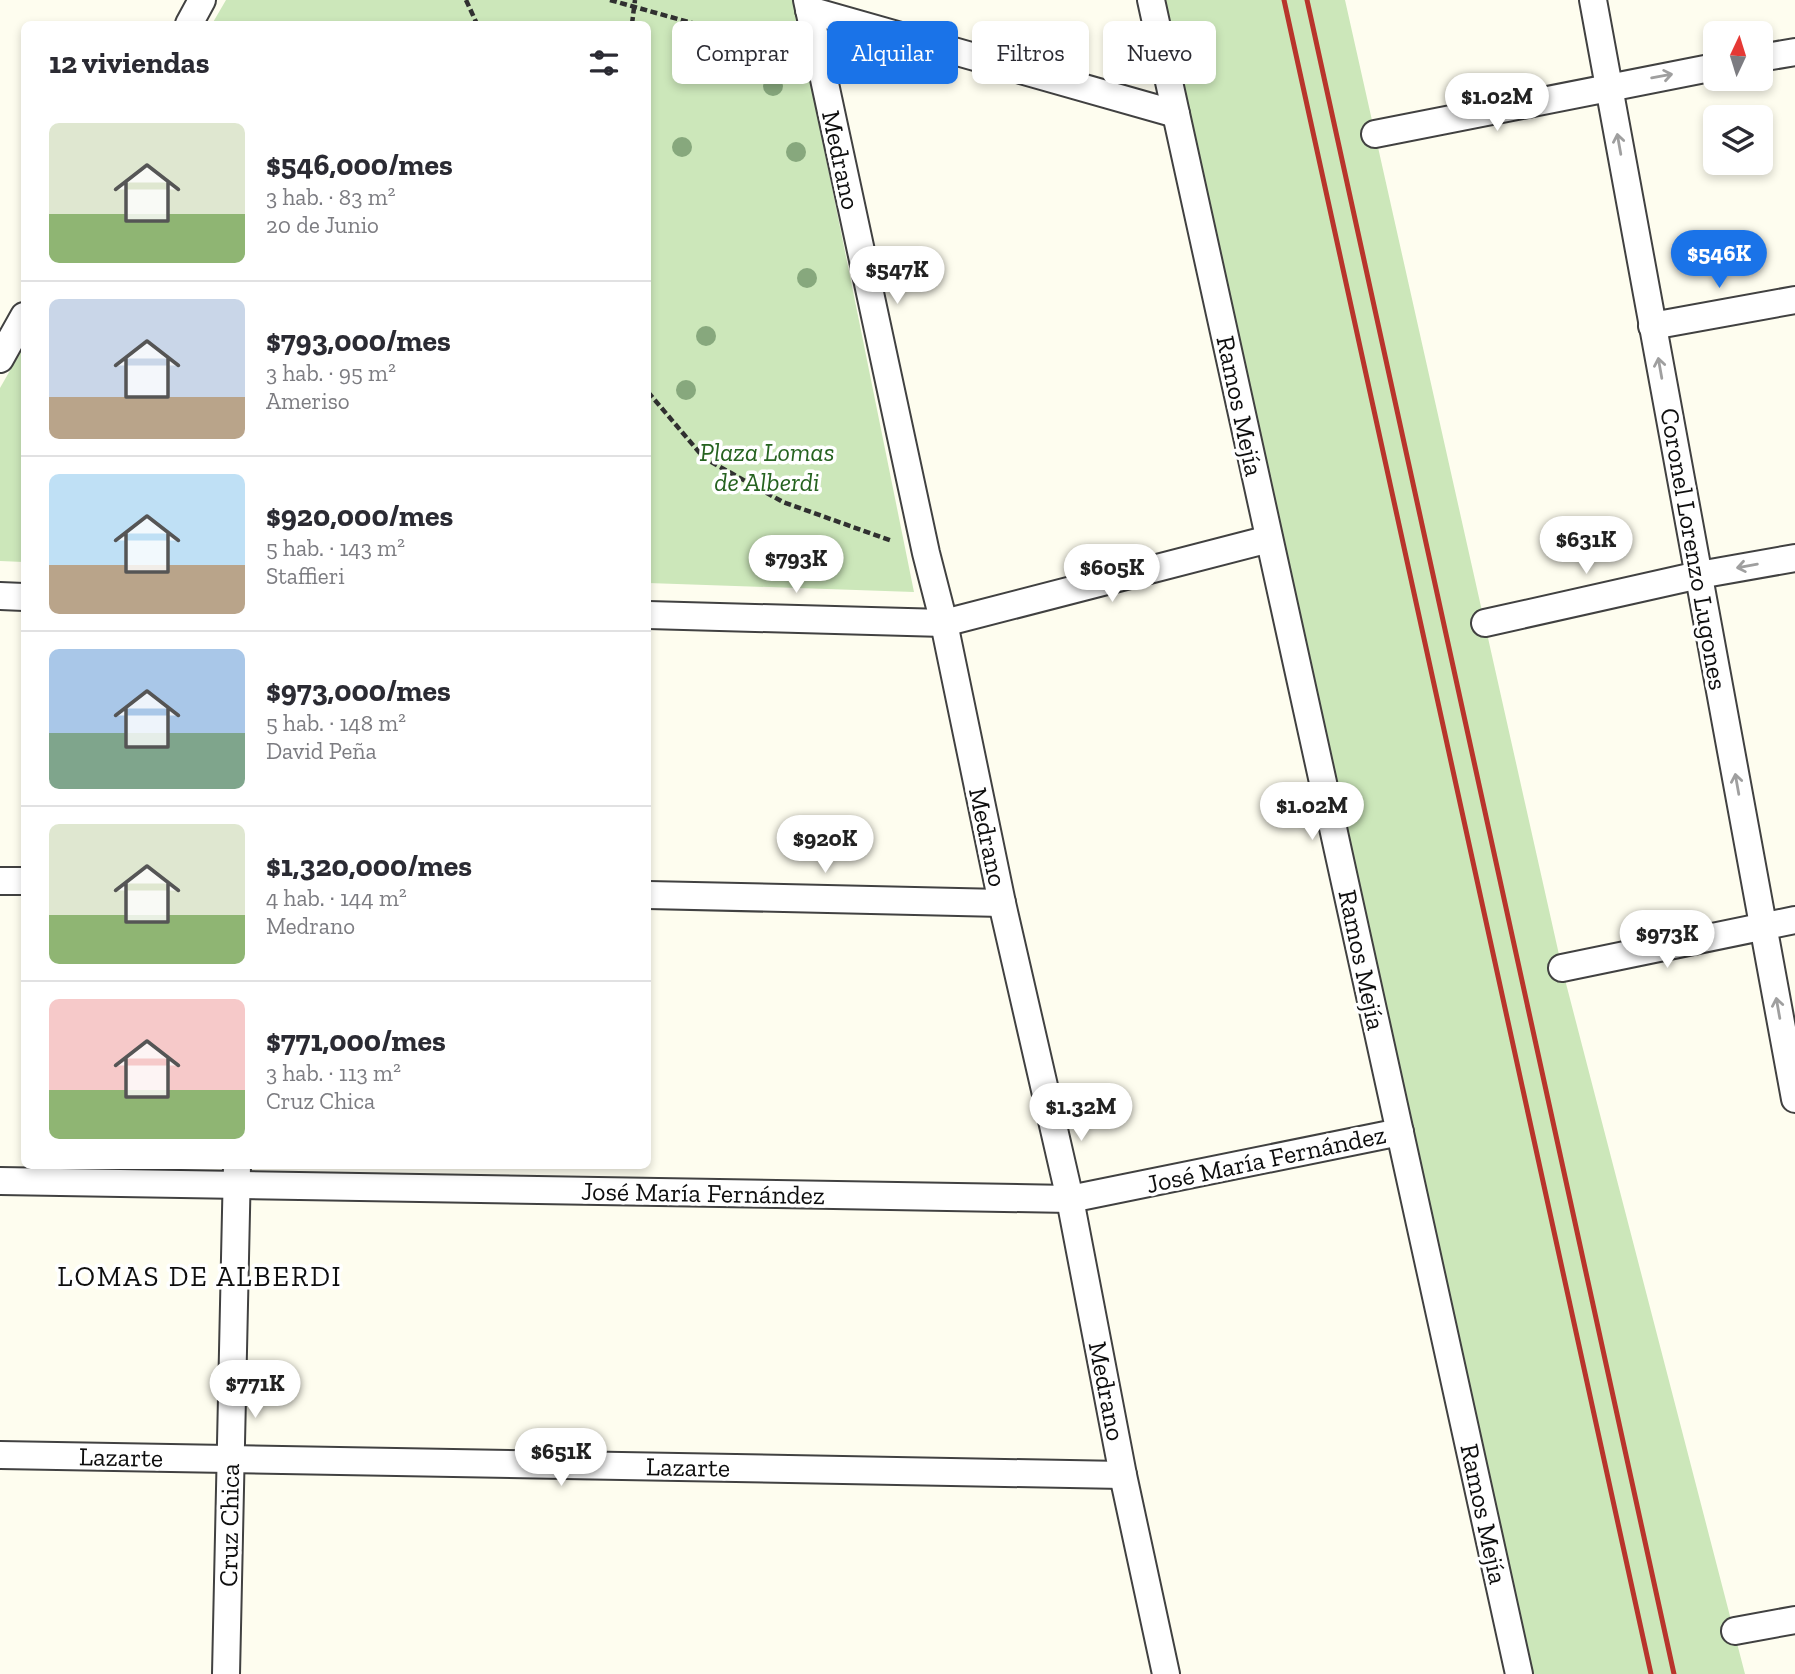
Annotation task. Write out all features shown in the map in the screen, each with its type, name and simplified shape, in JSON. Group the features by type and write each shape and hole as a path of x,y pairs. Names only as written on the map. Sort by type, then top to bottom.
{"street":[{"path":"190,21 202,0"},
{"name":"Ramos Mejía","path":"1151,0 1519,1674"},
{"name":"Coronel Lorenzo Lugones","path":"1593,0 1795,1099"},
{"path":"808,5 1176,114"},
{"name":"Medrano","path":"808,5 926,553 944,623 1002,903 1070,1199 1123,1475 1166,1674"},
{"path":"1773,56 1795,52"},
{"path":"1375,134 1703,69"},
{"path":"1653,326 1795,300"},
{"path":"0,359 21,321"},
{"path":"651,615 944,623 1269,539"},
{"path":"1485,623 1699,575 1795,558"},
{"path":"0,596 21,597"},
{"path":"0,881 21,881"},
{"path":"651,895 1002,903"},
{"path":"1562,968 1795,920"},
{"name":"José María Fernández","path":"0,1181 237,1175 1070,1199 1400,1132"},
{"name":"Cruz Chica","path":"226,1674 237,1175"},
{"name":"Lazarte","path":"0,1455 1123,1475"},
{"path":"1735,1631 1795,1619"}],"path":[{"path":"466,0 476,21"},
{"path":"610,0 819,59"},
{"path":"632,21 635,0"},
{"path":"651,396 704,458 783,502 926,553"}],"green space":[{"name":"Plaza Lomas de Alberdi","path":"226,0 794,0 798,21 672,21 672,84 811,84 914,592 651,583 651,21 214,21"},
{"path":"1151,0 1345,0 1562,968 1745,1674 1519,1674 1169,84 1216,84 1216,21 1156,21"},
{"path":"21,351 21,562 0,561 0,388"}],"railway":[{"path":"1284,0 1651,1674"},
{"path":"1307,0 1674,1674"}],"district":[{"name":"LOMAS DE ALBERDI","path":"200,1276"}]}
